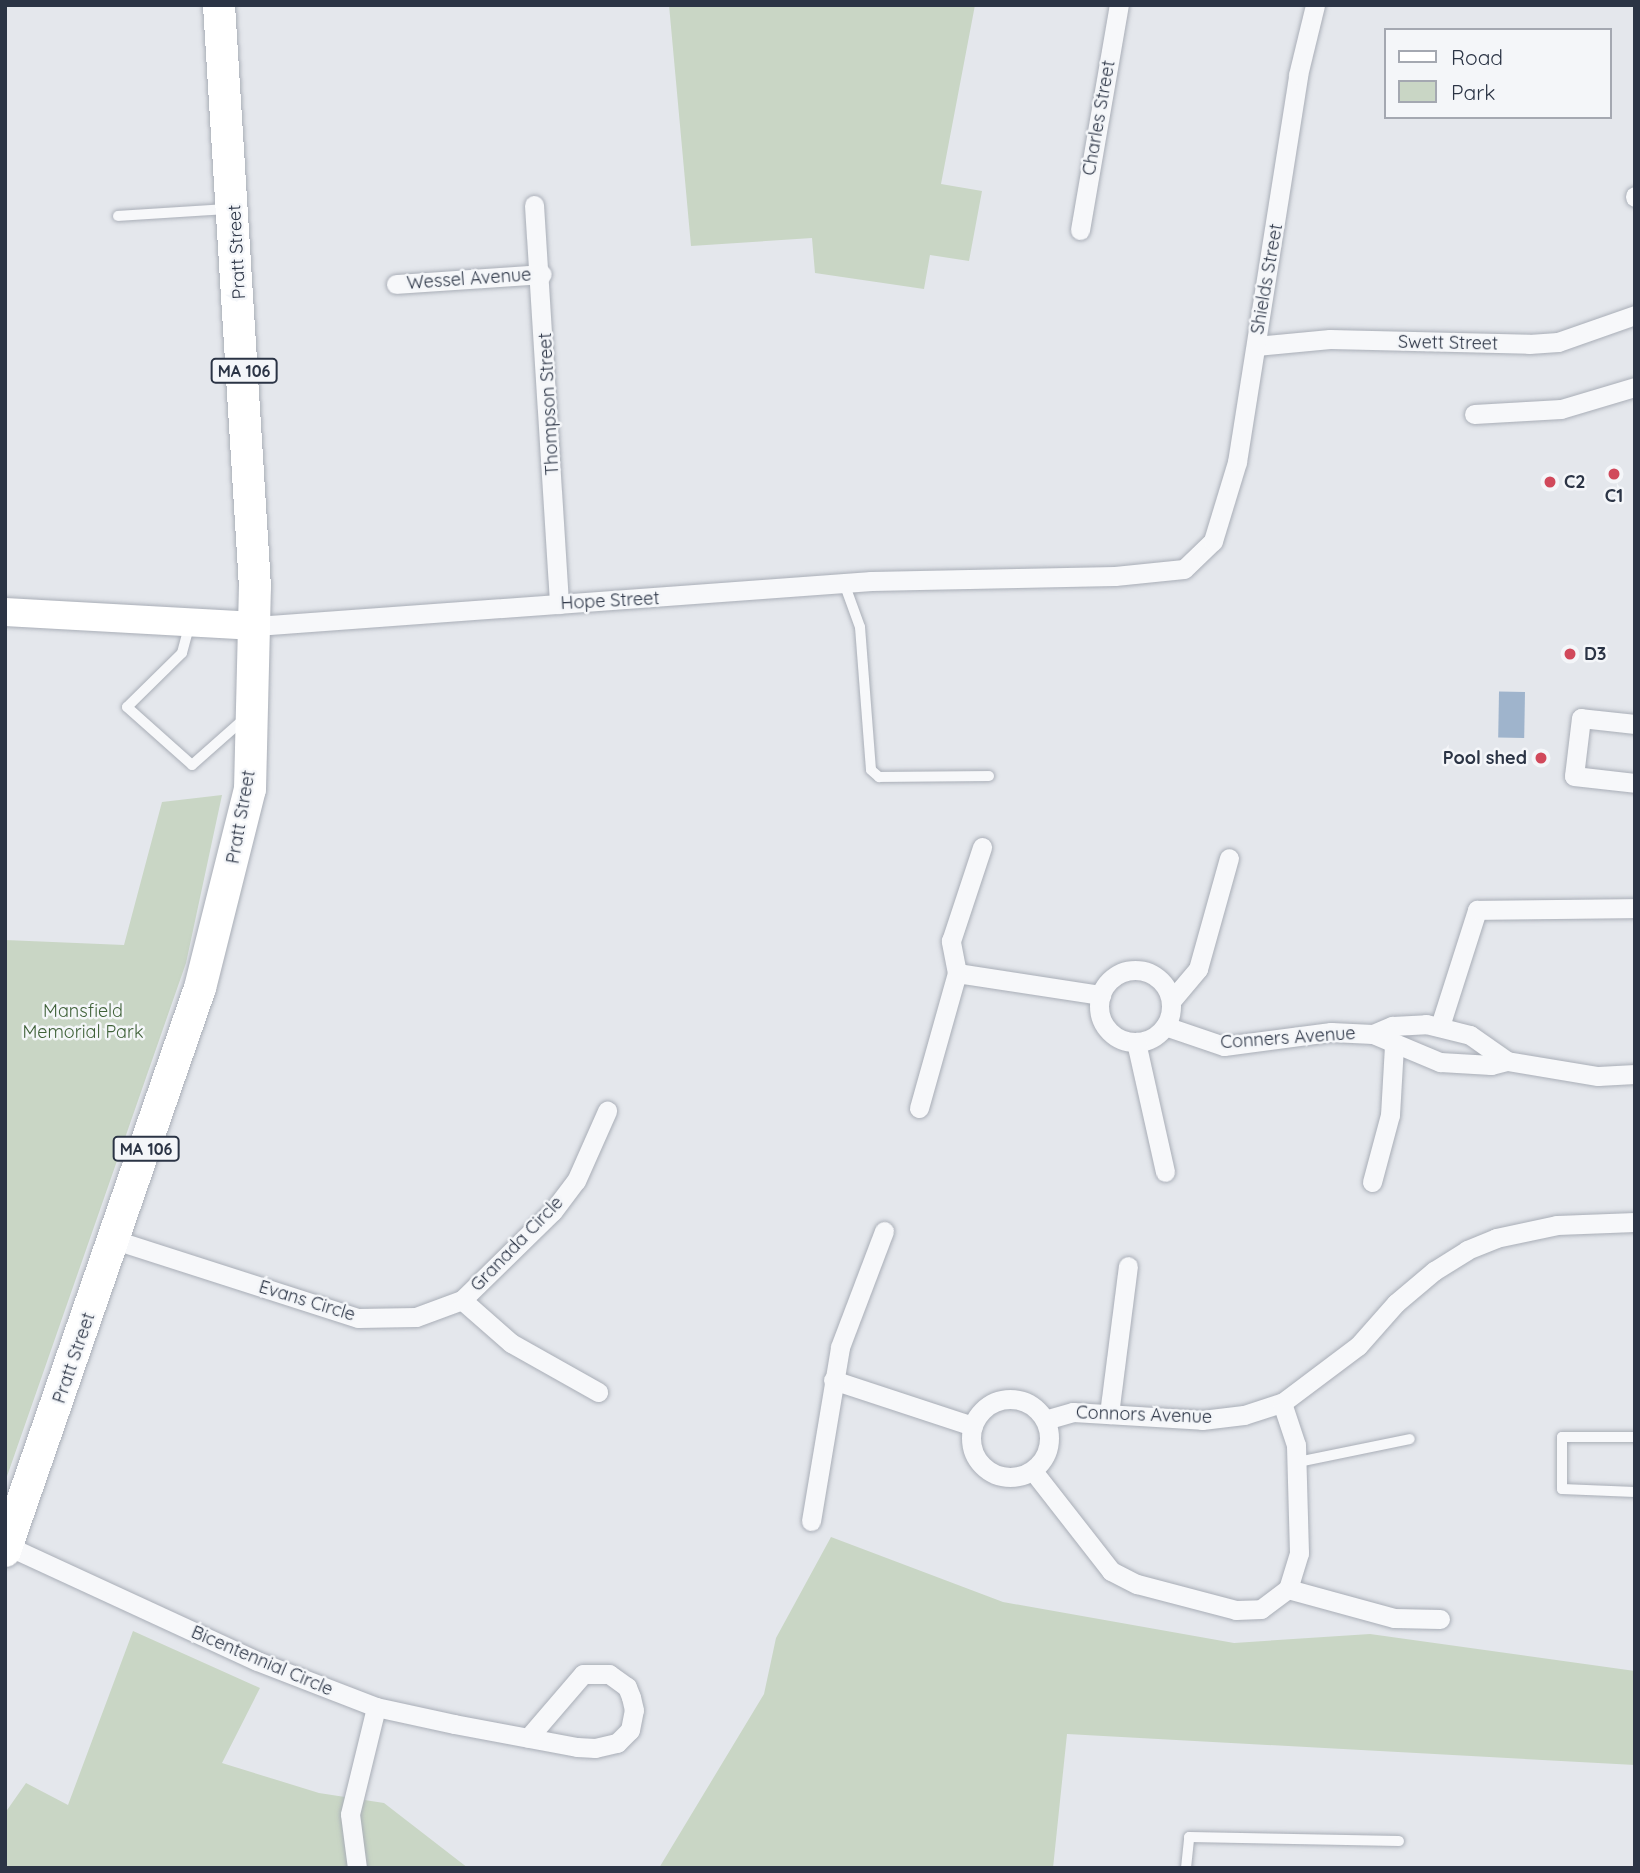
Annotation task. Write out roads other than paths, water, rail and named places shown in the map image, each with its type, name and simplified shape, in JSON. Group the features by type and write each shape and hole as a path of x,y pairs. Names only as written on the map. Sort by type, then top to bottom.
{"main road":[{"name":"Pratt Street","path":"6,1549 116,1240 221,913 250,789 256,626 234,208 219,5"},
{"name":"Hope Street","path":"5,612 256,626"}],"street":[{"name":"Charles Street","path":"1080,230 1119,5"},
{"name":"Shields Street","path":"1207,550 1237,462 1298,75 1315,5"},
{"name":"Thompson Street","path":"534,205 542,274 559,604"},
{"name":"Wessel Avenue","path":"396,284 542,274"},
{"name":"Swett Street","path":"1256,346 1330,339 1539,344 1558,342 1635,315"},
{"path":"1474,414 1561,409 1635,387"},
{"name":"Hope Street","path":"256,626 844,583 1145,575 1184,569 1207,550"},
{"path":"1635,724 1581,718 1574,776 1635,783"},
{"path":"919,1108 957,973 951,942 982,847"},
{"path":"1171,1001 1156,977 1138,970 1111,979 1101,995 1099,1006 1106,1028 1125,1041 1148,1040 1165,1026 1171,1001 1198,969 1229,858"},
{"path":"1440,1026 1477,910 1635,908"},
{"path":"957,973 1101,995"},
{"name":"Conners Avenue","path":"1165,1026 1224,1046 1331,1032 1373,1034 1408,1024 1440,1026 1470,1035 1507,1061"},
{"name":"Conners Avenue","path":"1373,1034 1394,1046 1440,1062 1491,1065 1507,1061 1598,1076 1635,1074"},
{"path":"1136,1042 1165,1172"},
{"path":"1372,1182 1390,1115 1394,1046"},
{"name":"Granada Circle","path":"462,1300 553,1210 576,1181 607,1111"},
{"name":"Connors Avenue","path":"1045,1420 1073,1412 1202,1420 1244,1415 1283,1403 1310,1386 1364,1339 1434,1271 1487,1242 1557,1225 1635,1222"},
{"path":"811,1521 840,1347 884,1231"},
{"name":"Evans Circle","path":"116,1240 358,1318 416,1317 462,1300"},
{"path":"1109,1414 1128,1266"},
{"path":"462,1300 511,1343 598,1392"},
{"path":"833,1380 972,1426"},
{"path":"1013,1399 1037,1409 1045,1420 1050,1442 1033,1471 1002,1477 983,1467 972,1448 972,1426 988,1405 1013,1399"},
{"path":"1033,1471 1100,1559 1123,1578 1244,1611 1270,1605 1288,1589 1300,1553 1298,1462 1293,1428 1283,1403"},
{"name":"Bicentennial Circle","path":"6,1549 257,1661 376,1707 528,1738 577,1747 607,1746 629,1730 634,1710 627,1687 609,1674 583,1674 528,1738"},
{"path":"1288,1589 1394,1618 1440,1619"},
{"path":"357,1868 350,1814 376,1707"}],"lane":[{"path":"118,216 234,208"},
{"path":"844,583 860,627 870,770 879,777 989,776"},
{"path":"190,623 182,653 127,707 192,765 253,711"},
{"path":"1635,1437 1562,1437 1562,1489 1635,1492"},
{"path":"1298,1462 1410,1439"},
{"path":"1186,1868 1189,1837 1399,1841"}],"water":[{"path":"1499,692 1525,692 1524,738 1498,738"}],"place":[{"name":"C1","path":"1614,474"},
{"name":"C2","path":"1550,482"},
{"name":"D3","path":"1570,654"},
{"name":"Pool shed","path":"1541,758"}],"park label":[{"name":"Mansfield Memorial Park","path":"83,1022"}]}
